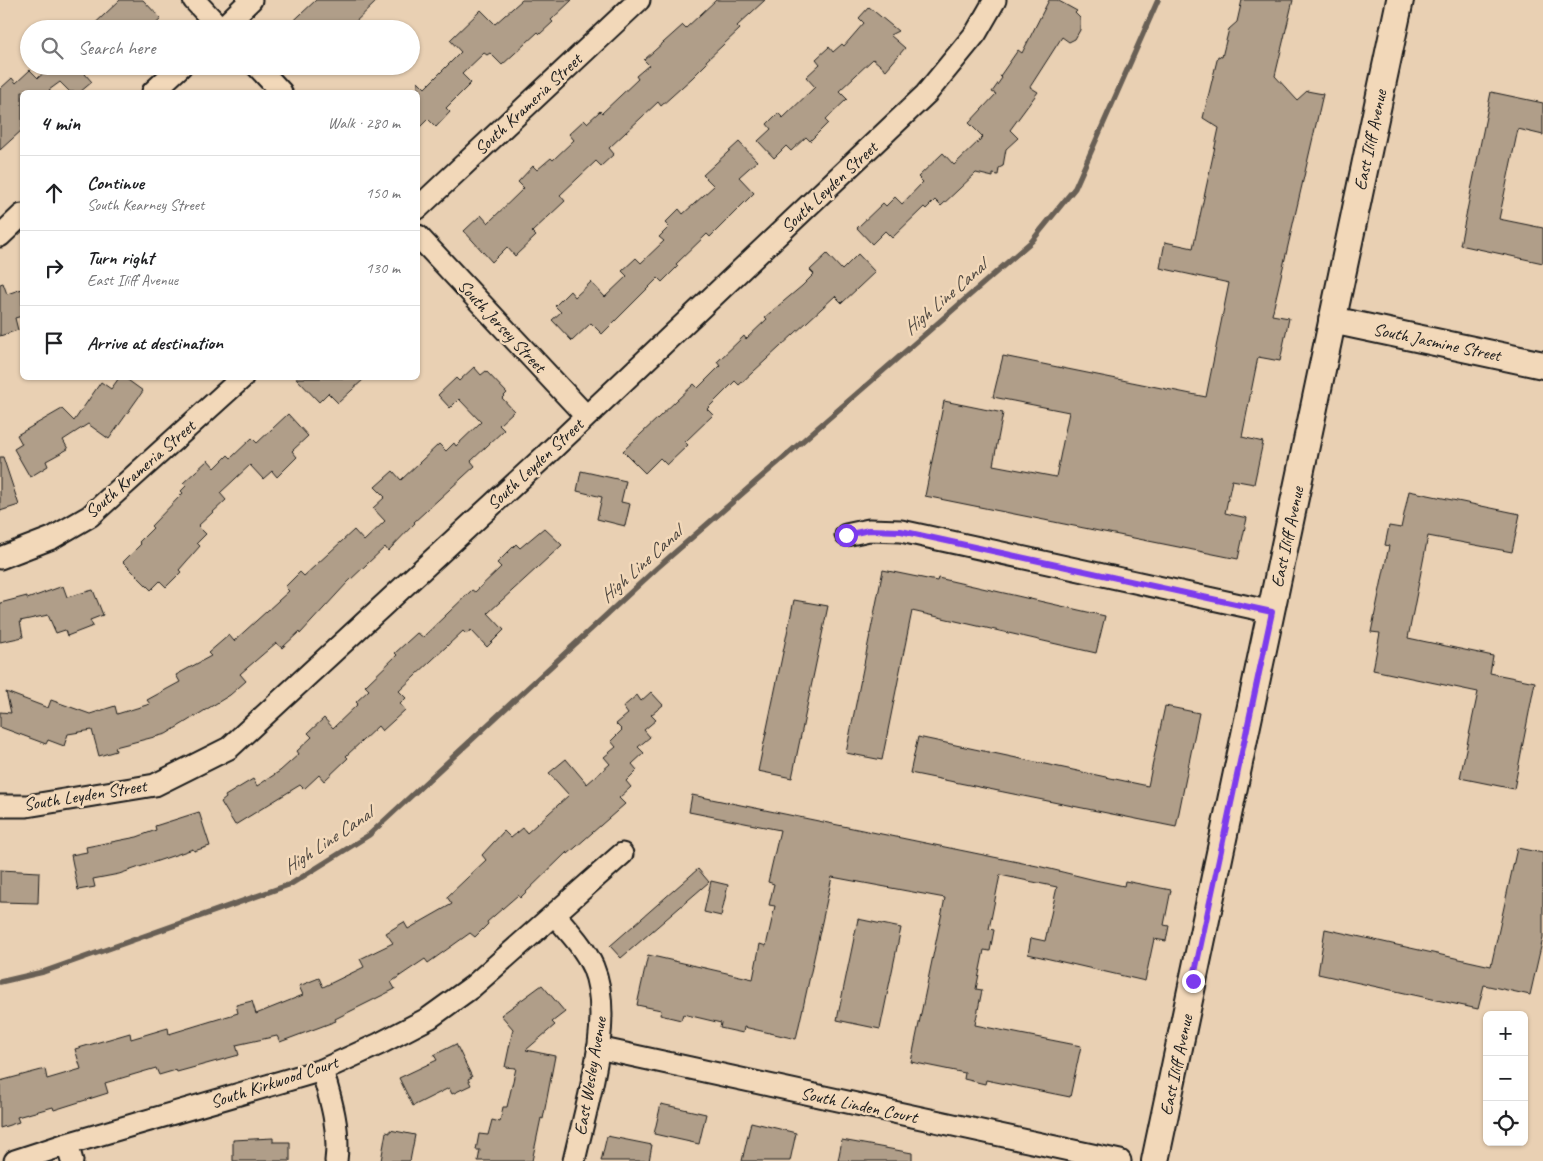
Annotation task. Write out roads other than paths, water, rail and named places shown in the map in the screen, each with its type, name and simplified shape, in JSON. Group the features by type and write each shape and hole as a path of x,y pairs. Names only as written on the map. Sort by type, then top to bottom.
{"street":[{"path":"194,0 213,20"},
{"path":"230,20 251,0"},
{"name":"South Krameria Street","path":"420,206 639,0"},
{"name":"South Leyden Street","path":"0,806 35,804 155,785 229,748 586,416 926,94 976,33 996,0"},
{"name":"East Iliff Avenue","path":"1155,1161 1400,0"},
{"path":"155,90 171,75"},
{"path":"266,75 280,90"},
{"path":"0,236 20,217"},
{"name":"South Jersey Street","path":"420,238 586,416"},
{"name":"South Jasmine Street","path":"1332,320 1543,365"},
{"name":"South Krameria Street","path":"0,558 52,538 90,516 240,380"},
{"path":"846,535 869,530 901,531 1272,612"},
{"name":"South Kirkwood Court","path":"15,1161 70,1152 322,1070 429,1018 472,987 622,854"},
{"name":"East Wesley Avenue","path":"554,915 583,948 601,993 602,1021 598,1048 574,1161"},
{"name":"South Linden Court","path":"598,1048 1120,1161"},
{"path":"322,1070 336,1119 338,1146 336,1161"}],"waterway":[{"name":"High Line Canal","path":"0,982 43,972 291,884 369,835 657,568 1032,241 1075,188 1158,0"}]}
